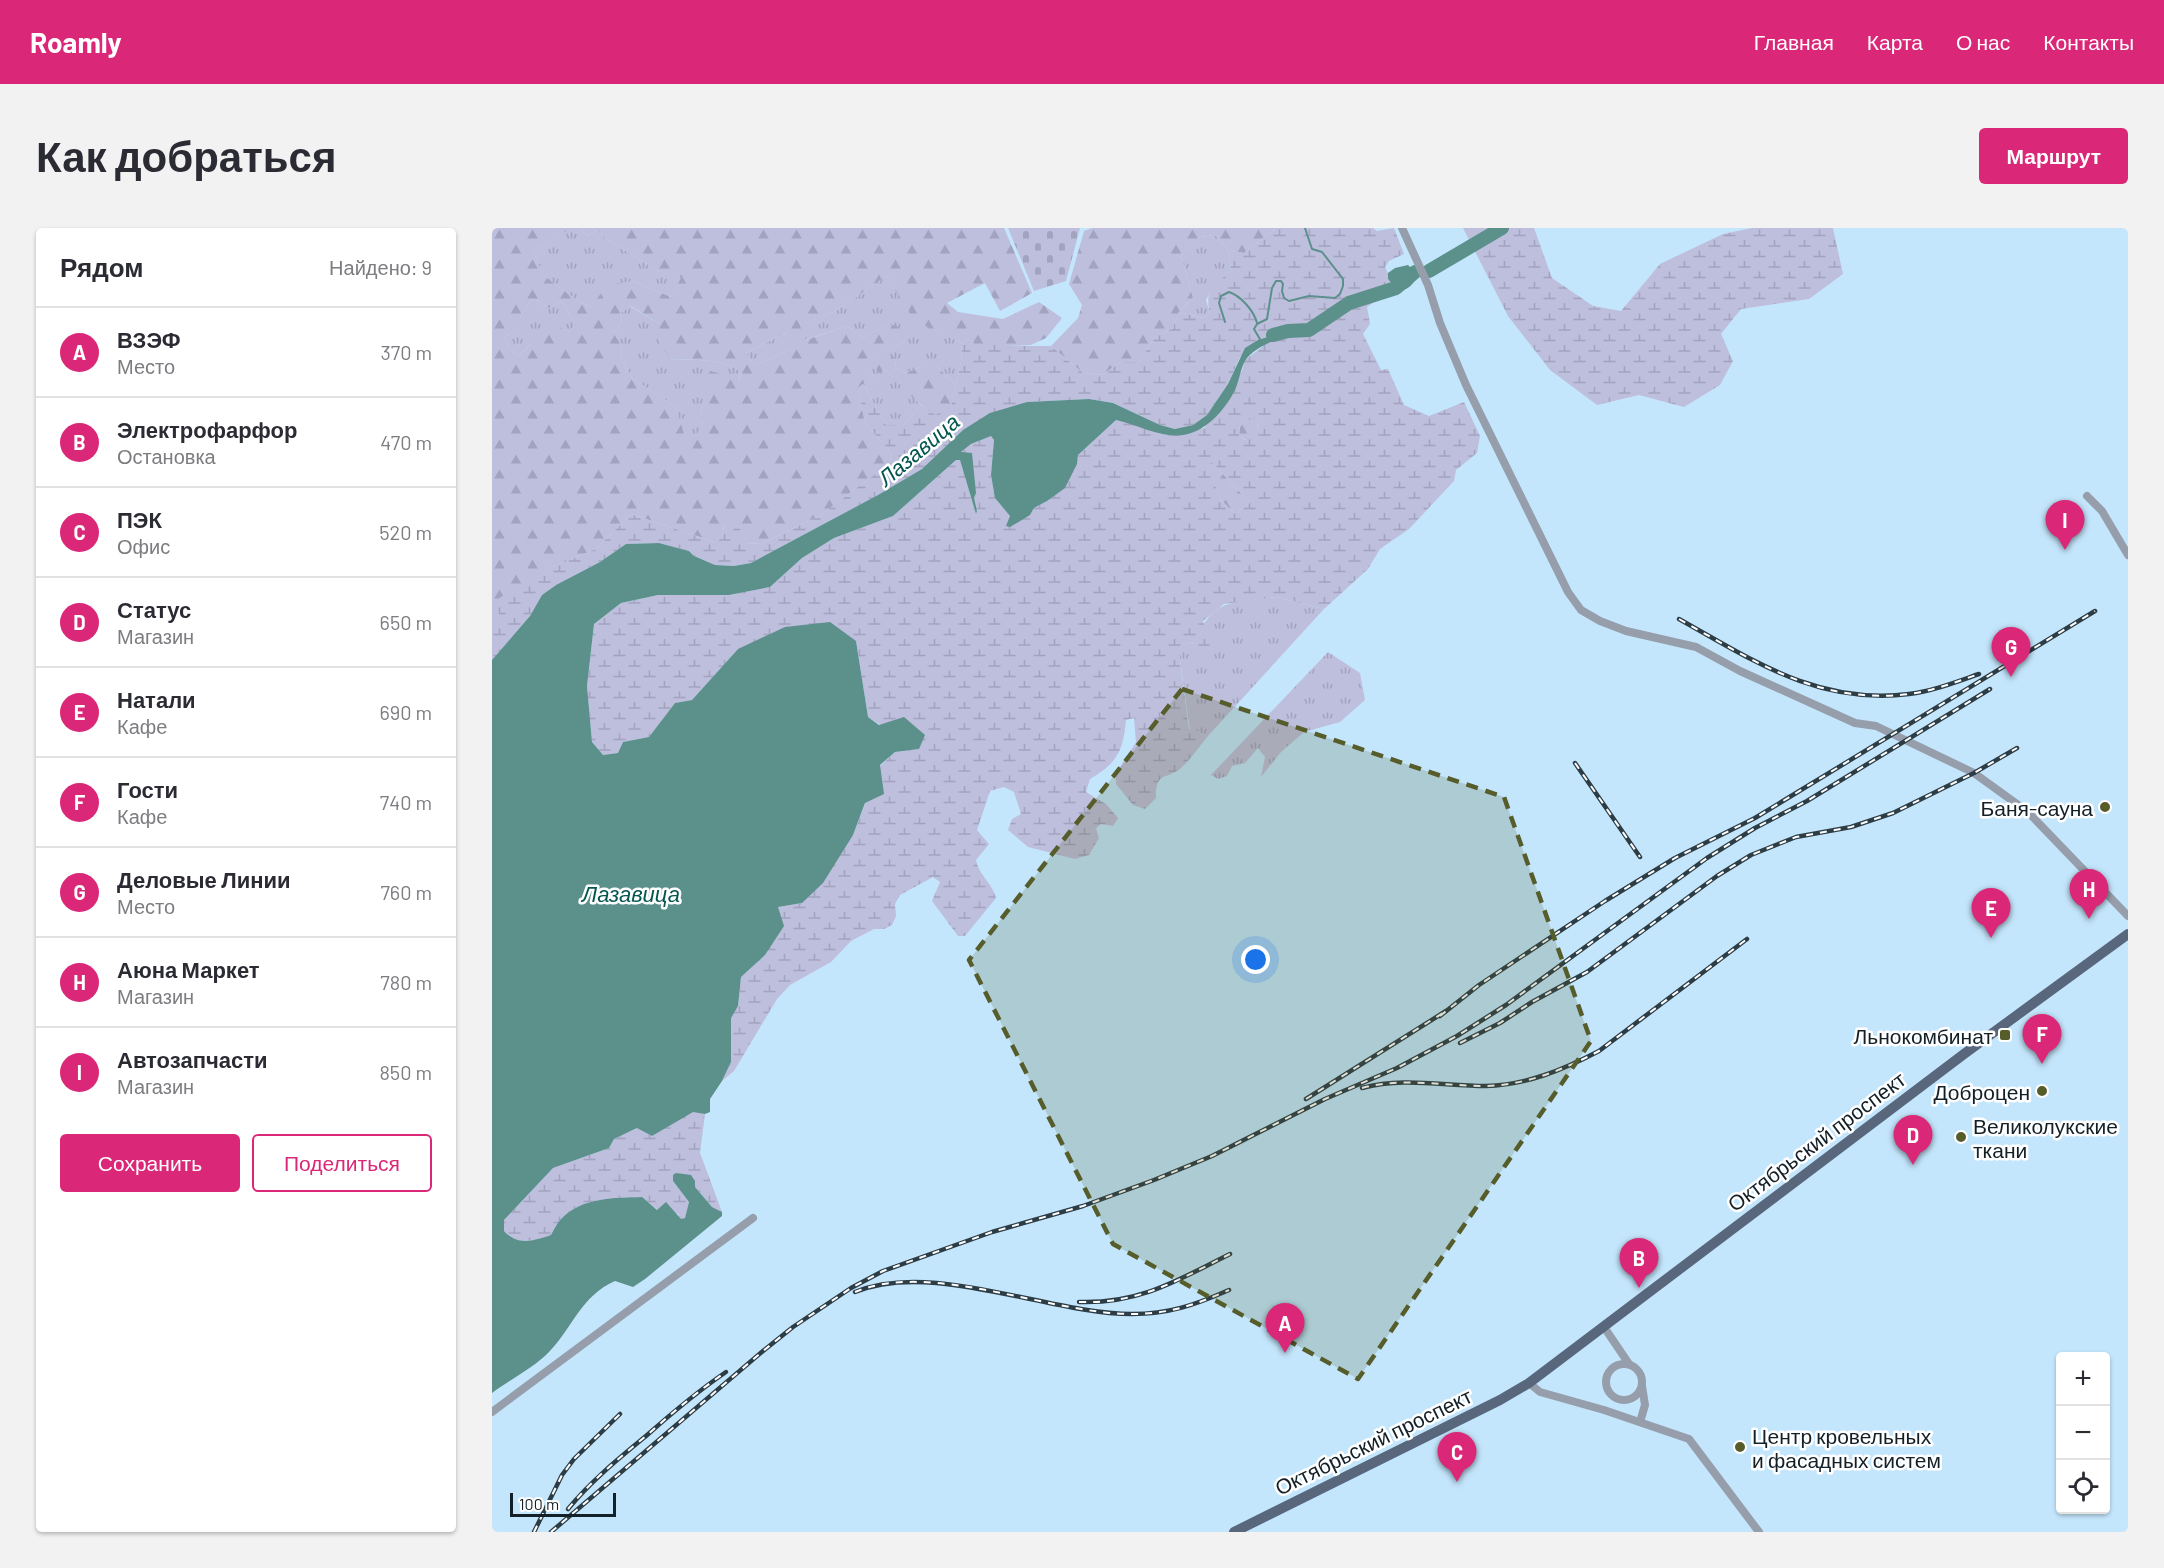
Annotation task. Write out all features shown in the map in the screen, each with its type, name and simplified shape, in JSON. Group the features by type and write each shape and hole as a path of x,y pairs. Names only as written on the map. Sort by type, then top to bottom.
{"main road":[{"name":"Октябрьский проспект","path":"1234,1532 1500,1401 1529,1383 1964,1054 2128,934"}],"street":[{"path":"1402,228 1428,285 1440,323 1466,385 1568,592 1581,610 1600,621 1626,630 1696,647 1740,671 1855,723 1876,726 1974,773 2028,812 2128,916"},
{"path":"2087,496 2102,511 2128,555"},
{"path":"492,1412 753,1218"},
{"path":"1604,1327 1629,1364 1638,1370 1642,1380 1645,1405 1640,1422"},
{"path":"1629,1364 1612,1369 1606,1380 1609,1391 1613,1396 1624,1400 1635,1396 1642,1386"},
{"path":"1529,1383 1540,1392 1689,1439 1758,1532"}],"highlighted area":[{"path":"1182,689 1504,797 1591,1041 1358,1379 1113,1244 969,960"}],"green space":[{"path":"492,228 565,228 566,231 533,251 543,275 575,299 590,307 608,285 632,281 671,297 681,278 675,272 660,272 605,238 598,230 587,236 580,228 1004,228 1032,293 1000,311 985,283 947,303 958,312 1003,319 1039,302 1062,318 1046,338 1031,345 1007,346 984,352 968,339 962,343 915,321 886,276 836,311 800,326 806,340 847,326 863,338 889,324 897,326 905,342 865,359 874,376 858,388 865,423 890,451 891,462 821,515 761,544 745,543 724,524 722,538 715,542 631,514 596,549 548,569 492,629","holes":["531,299 549,308 562,301 576,325 568,333 555,323 532,333 531,344 519,356 509,348 505,337 524,324 520,317","631,306 659,324 657,338 670,359 719,362 736,368 742,373 739,379 707,370 703,393 709,401 701,409 703,428 696,434 684,434 676,407 633,379 622,361 621,345 613,332 622,323 621,313","785,333 790,344 787,351 754,366 746,353"]},
{"path":"565,228 580,228 587,236 598,230 605,238 660,272 675,272 682,278 671,297 632,281 598,299 590,307 575,299 543,275 533,251 565,231"},
{"path":"1008,228 1080,228 1066,281 1034,291"},
{"path":"1092,228 1276,228 1244,253 1229,251 1215,235 1200,237 1181,255 1193,298 1179,312 1173,328 1154,338 1139,362 1121,362 1102,375 1083,373 1051,346 1078,318 1082,305 1069,284 1084,231"},
{"path":"1276,228 1373,228 1377,231 1394,228 1404,254 1389,261 1385,267 1388,279 1401,290 1380,298 1367,307 1370,324 1363,334 1381,370 1388,369 1404,405 1429,416 1464,402 1480,436 1477,453 1456,470 1454,481 1409,529 1380,549 1368,569 1324,609 1276,597 1224,604 1203,621 1210,647 1202,651 1194,642 1182,645 1179,653 1189,729 1198,731 1207,737 1181,768 1160,780 1156,789 1156,798 1145,809 1133,805 1116,784 1116,773 1136,742 1134,718 1126,720 1123,740 1117,756 1107,768 1090,779 1086,792 1106,804 1118,818 1113,826 1101,824 1096,828 1099,838 1089,855 1075,859 1028,847 1008,830 1012,819 1021,814 1014,792 1004,787 990,791 977,830 989,844 976,860 996,898 965,936 958,936 932,901 940,882 933,877 900,895 895,904 896,916 892,925 884,929 874,929 851,941 831,962 790,985 777,999 734,1071 722,1081 731,1062 730,1018 738,1006 741,977 765,955 778,907 802,903 853,835 880,766 895,752 919,749 868,717 856,641 738,649 692,700 675,703 649,737 623,742 618,753 603,755 592,742 587,686 594,624 621,603 658,595 729,595 770,587 802,558 834,538 893,516 956,460 960,460 976,514 961,452 971,444 991,436 994,440 991,475 995,498 1010,516 1030,515 1034,508 1047,501 1077,464 1078,455 1116,420 1161,434 1204,428 1242,371 1245,360 1271,340 1287,336 1288,331 1276,333 1240,357 1228,384 1207,415 1193,425 1176,429 1160,425 1113,403 1089,399 1027,402 963,430 922,469 751,563 734,566 715,565 694,556 689,551 659,543 626,544 600,562 542,595 530,616 492,660 492,629 500,619 496,600 548,569 596,549 631,514 715,542 722,538 724,524 740,529 745,543 761,544 821,515 891,462 890,451 865,423 858,388 863,384 886,425 903,425 921,405 935,415 951,407 961,362 962,343 968,339 984,351 998,340 1007,346 1051,346 1083,373 1102,375 1121,362 1139,362 1154,338 1173,328 1179,312 1203,318 1210,314 1208,299 1210,293 1215,285 1231,271 1229,251 1244,253","holes":["1254,417 1259,428 1245,440 1239,436 1240,425","1212,462 1250,503 1235,514 1221,500 1207,466"]},
{"path":"1463,228 1534,228 1552,278 1593,306 1621,311 1660,264 1723,234 1752,228 1833,228 1843,274 1809,299 1741,309 1721,334 1733,361 1720,385 1684,407 1639,395 1597,405 1550,370 1508,316"},
{"path":"1215,235 1229,251 1231,271 1212,289 1206,300 1210,314 1204,318 1179,312 1193,298 1181,255 1200,237"},
{"path":"886,276 916,321 962,343 956,385 936,366 923,366 906,373 895,368 896,361 879,373 885,369 921,405 903,425 886,425 863,384 874,376 864,359 905,342 889,324 863,338 847,326 805,340 799,326 836,311"},
{"path":"531,299 549,308 562,301 576,325 568,333 531,344 519,356 509,348 505,337 523,324 520,317"},
{"path":"630,306 659,324 670,359 719,362 736,368 742,373 729,388 701,409 703,428 697,434 683,434 676,407 633,379 622,361 621,345 613,332 622,323 621,313"},
{"path":"785,333 791,344 787,351 754,366 746,353"},
{"path":"886,356 893,356 896,361 895,368 906,373 923,366 936,366 956,385 951,408 935,416 913,398 885,369 879,373 875,363"},
{"path":"1254,416 1259,429 1246,440 1239,436 1240,425"},
{"path":"1212,462 1250,503 1235,514 1221,500 1206,465"},
{"path":"1276,597 1324,609 1207,737 1198,731 1190,730 1179,653 1182,645 1195,642 1209,617 1226,605"},
{"path":"1328,652 1360,673 1365,700 1340,722 1304,732 1281,752 1261,777 1265,757 1258,748 1245,763 1232,766 1227,776 1218,779 1211,775"},
{"path":"693,1111 705,1114 700,1153 722,1212 712,1207 695,1187 695,1181 673,1181 689,1202 685,1218 681,1220 678,1214 658,1210 641,1197 620,1198 599,1200 579,1206 561,1219 552,1235 545,1237 526,1241 515,1239 504,1231 504,1220 553,1168 609,1148 614,1139 638,1128 652,1136"}],"water":[{"path":"1408,265 1415,272 1416,279 1409,287 1402,290 1388,279 1388,273 1395,268"},
{"name":"Лазавица","path":"1288,331 1287,336 1264,346 1248,357 1230,399 1213,420 1199,430 1183,435 1166,435 1116,420 1078,455 1077,464 1065,488 1010,527 1006,526 1010,516 995,498 991,475 994,440 991,436 971,444 961,452 972,453 976,514 960,460 956,460 893,516 834,538 802,558 770,587 729,595 658,595 621,603 594,624 587,686 592,742 603,755 618,753 623,742 649,737 675,703 692,700 738,649 785,627 830,622 856,641 868,717 879,725 904,717 925,735 919,749 895,752 880,765 884,794 865,803 853,835 823,883 802,903 778,907 784,926 765,955 741,977 738,1006 731,1018 731,1062 710,1099 710,1112 705,1114 693,1112 652,1136 637,1128 614,1139 609,1148 553,1168 504,1220 504,1231 515,1239 526,1241 538,1239 551,1235 561,1219 579,1206 599,1200 620,1198 642,1197 657,1210 666,1202 681,1219 685,1218 689,1202 673,1181 673,1175 676,1173 691,1175 695,1181 695,1187 712,1207 722,1212 722,1216 633,1287 615,1281 603,1287 586,1303 543,1357 492,1393 492,660 530,616 542,595 600,562 626,544 659,543 689,551 694,556 715,565 734,566 751,563 922,469 963,430 990,413 1027,402 1089,399 1113,403 1160,425 1175,429 1193,425 1207,415 1228,384 1245,348 1258,340"}],"waterway":[{"path":"1261,341 1254,329 1257,324 1267,319 1272,288 1276,281 1281,281 1283,284 1284,298 1289,301 1309,296 1335,298 1340,294 1343,279 1322,252 1312,249 1305,228"},
{"name":"Лазавица","path":"1429,271 1502,228"},
{"name":"Лазавица","path":"1273,335 1288,331 1309,330 1349,303 1396,288 1415,272"},
{"path":"1225,322 1219,303 1221,296 1229,292 1246,304 1257,323"}],"railway":[{"path":"1440,1016 1479,985 1605,901 1675,858 1755,818 2095,611"},
{"path":"1679,619 1761,664 1816,686 1845,693 1876,696 1918,693 1979,674"},
{"path":"551,1532 763,1351 793,1327 851,1288 883,1271 992,1232 1083,1206 1154,1180 1212,1156 1325,1099 1397,1068 1457,1036 1506,1005 1707,858 1755,828 1807,801 1990,689"},
{"path":"1460,1043 1500,1023 1532,1002 1587,972 1717,876 1751,855 1796,837 1851,827 1893,813 1974,773 2017,748"},
{"path":"1575,763 1640,857"},
{"path":"1362,1088 1393,1083 1501,1085 1558,1070 1599,1051 1747,939"},
{"path":"1306,1099 1446,1011"},
{"path":"1079,1302 1101,1302 1140,1295 1230,1254"},
{"path":"855,1292 886,1284 919,1282 955,1285 1099,1312 1132,1314 1182,1308 1229,1290"},
{"path":"568,1509 615,1462 726,1372"},
{"path":"534,1532 562,1475 574,1459 620,1414"}],"place":[{"name":"Автозапчасти","path":"2065,550"},
{"name":"Деловые Линии","path":"2011,677"},
{"name":"Баня-сауна","path":"2105,807"},
{"name":"Аюна Маркет","path":"2089,919"},
{"name":"Натали","path":"1991,938"},
{"name":"Льнокомбинат","path":"2005,1035"},
{"name":"Гости","path":"2042,1064"},
{"name":"Доброцен","path":"2042,1091"},
{"name":"Великолукские ткани","path":"1961,1137"},
{"name":"Статус","path":"1913,1165"},
{"name":"Электрофарфор","path":"1639,1288"},
{"name":"ВЗЭФ","path":"1285,1353"},
{"name":"Центр кровельных и фасадных систем","path":"1740,1447"},
{"name":"ПЭК","path":"1457,1482"}]}
